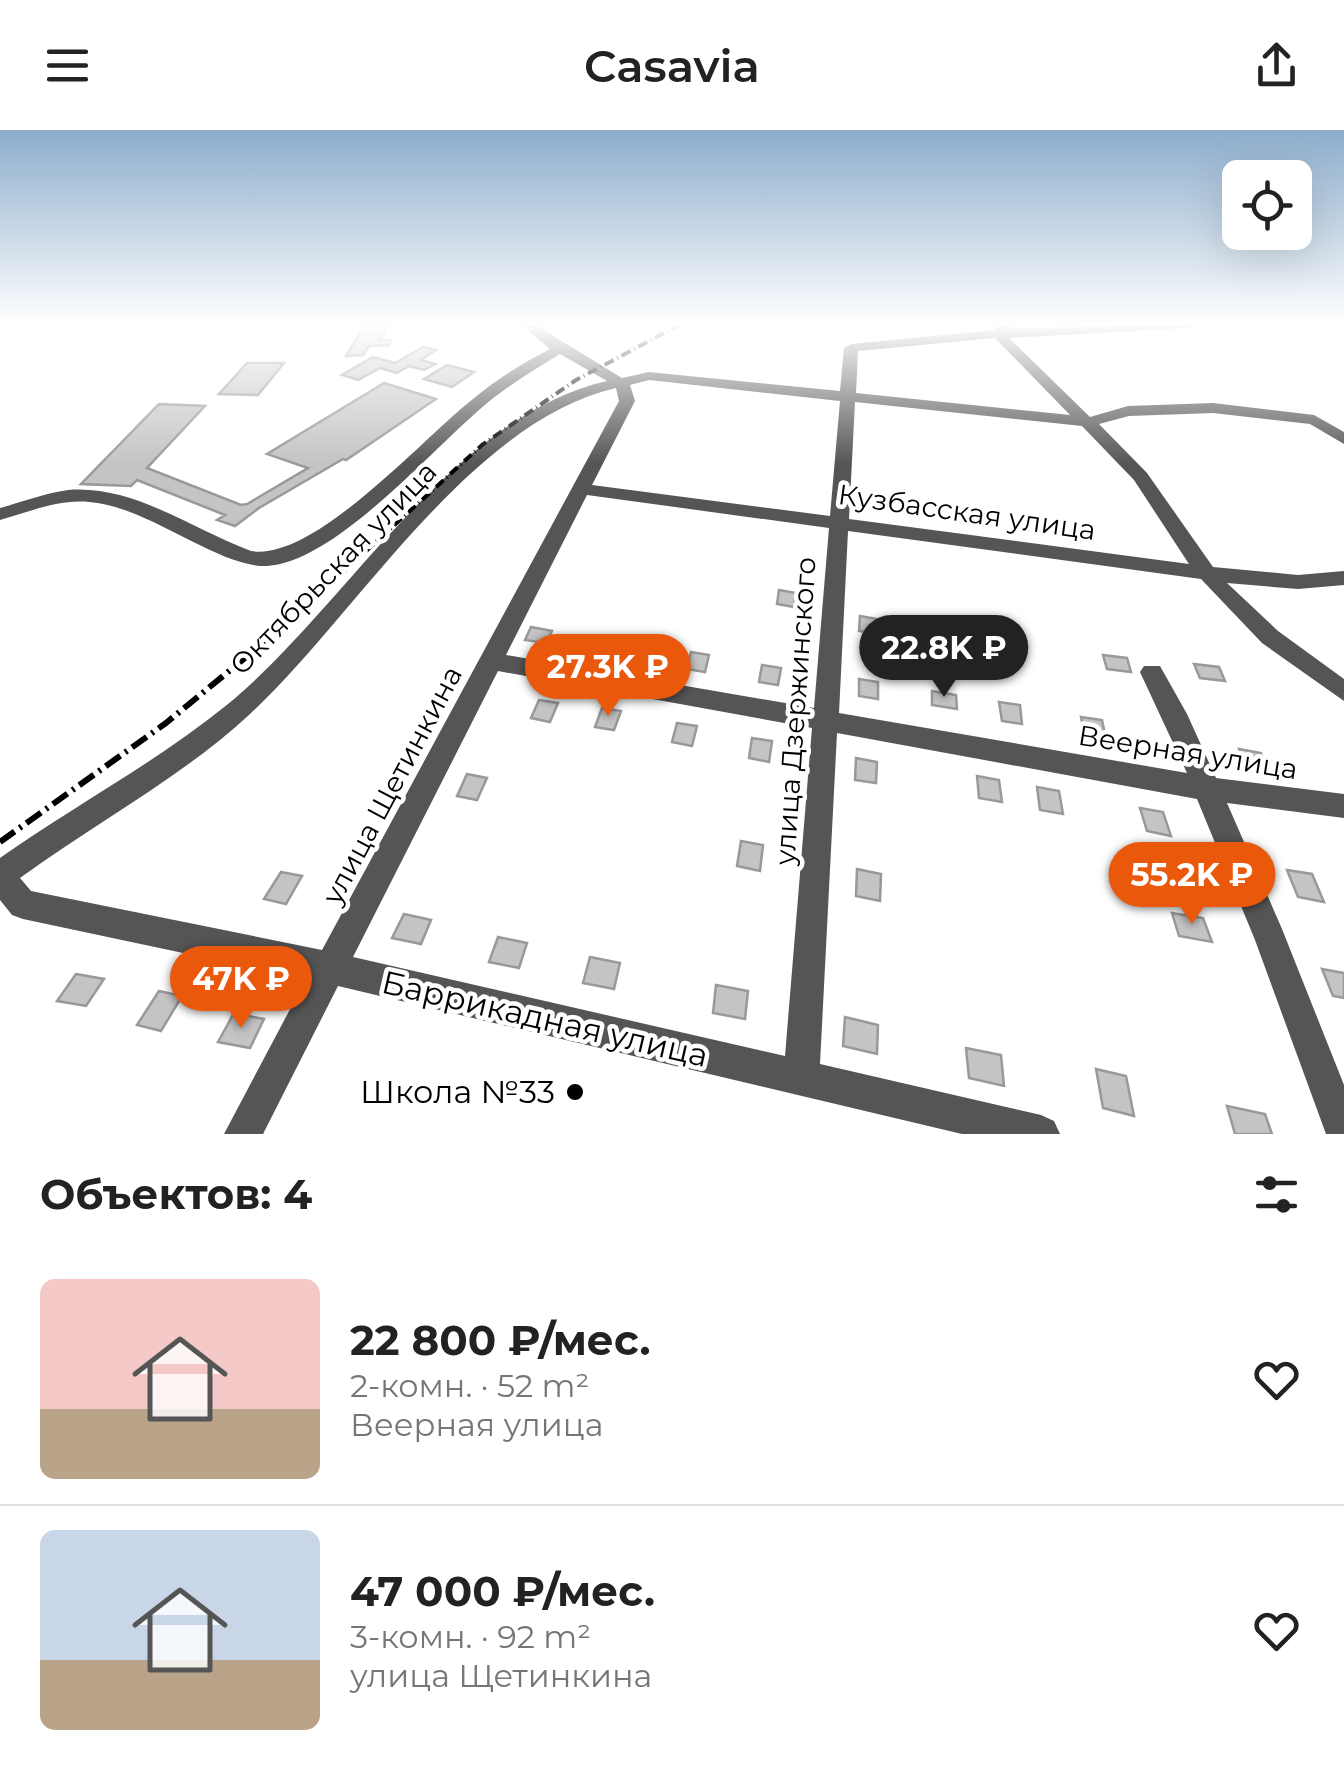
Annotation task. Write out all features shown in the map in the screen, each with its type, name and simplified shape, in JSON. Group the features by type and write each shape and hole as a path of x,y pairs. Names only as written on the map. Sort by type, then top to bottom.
{"street":[{"path":"0,514 68,496 119,501 248,557 272,559 298,549 344,518 520,371"},
{"path":"602,371 1090,422 1128,411 1213,408 1314,420 1344,439"},
{"name":"улица Дзержинского","path":"800,1079 849,371"},
{"path":"1027,371 1090,422 1133,468 1206,572 1283,650 1344,692"},
{"name":"улица Щетинкина","path":"244,1134 627,401 626,389 606,373"},
{"name":"Октябрьская улица","path":"0,876 236,712 301,650 382,552 494,448 606,373"},
{"name":"Кузбасская улица","path":"582,489 1206,572 1298,582 1344,578"},
{"name":"Веерная улица","path":"491,661 1204,788 1344,806"},
{"path":"1152,672 1175,714 1271,940 1344,1133"},
{"name":"Баррикадная улица","path":"0,876 22,904 330,968 1041,1134"}],"building":[{"path":"240,371 278,371 258,395 219,394"},
{"path":"349,371 375,371 358,380 342,375"},
{"path":"437,371 474,372 452,387 424,379"},
{"path":"384,383 436,399 346,460 259,508 235,526 217,520 225,515 137,480 131,486 81,484 159,404 205,406 147,468 247,504 308,468 267,454"},
{"path":"779,590 796,593 794,607 777,604"},
{"path":"860,616 877,619 877,634 859,631"},
{"path":"531,627 552,631 546,643 525,640"},
{"path":"607,639 628,642 623,655 602,651"},
{"path":"691,652 709,655 705,672 687,669"},
{"path":"1103,655 1127,658 1131,672 1107,669"},
{"path":"1194,664 1219,667 1225,681 1200,678"},
{"path":"762,665 781,668 778,685 759,682"},
{"path":"859,679 878,682 878,699 859,696"},
{"path":"932,691 956,695 957,709 932,705"},
{"path":"539,700 558,703 550,722 531,718"},
{"path":"999,702 1020,705 1022,724 1002,721"},
{"path":"602,708 621,711 614,730 595,727"},
{"path":"1081,717 1102,720 1106,739 1085,736"},
{"path":"677,723 697,726 692,746 672,742"},
{"path":"752,738 772,741 769,762 749,758"},
{"path":"1239,749 1261,753 1270,774 1247,770"},
{"path":"856,758 877,762 876,783 855,780"},
{"path":"467,774 487,778 477,800 457,796"},
{"path":"977,776 999,780 1002,802 979,798"},
{"path":"1037,787 1059,791 1063,814 1040,810"},
{"path":"1140,808 1163,812 1171,836 1147,831"},
{"path":"741,841 763,845 760,871 737,866"},
{"path":"857,869 881,874 880,901 856,896"},
{"path":"1287,870 1312,874 1324,902 1298,897"},
{"path":"281,872 302,876 286,904 264,899"},
{"path":"1172,913 1203,918 1212,942 1179,936"},
{"path":"404,914 431,920 421,944 392,938"},
{"path":"498,937 527,943 519,968 489,962"},
{"path":"590,957 620,963 614,989 583,983"},
{"path":"1322,969 1344,973 1344,998 1333,996"},
{"path":"76,974 104,979 86,1006 57,1001"},
{"path":"716,985 748,991 745,1019 713,1013"},
{"path":"159,991 182,996 161,1031 137,1025"},
{"path":"234,1013 264,1019 250,1048 218,1042"},
{"path":"845,1017 878,1025 877,1054 843,1046"},
{"path":"966,1048 1001,1055 1004,1086 969,1078"},
{"path":"1096,1069 1126,1076 1134,1116 1103,1108"},
{"path":"1227,1106 1265,1114 1272,1134 1235,1134"}],"railway":[{"path":"282,628 482,445 593,371"},
{"path":"0,842 166,723 285,625"}],"place":[{"name":"Школа №33","path":"575,1092"}]}
